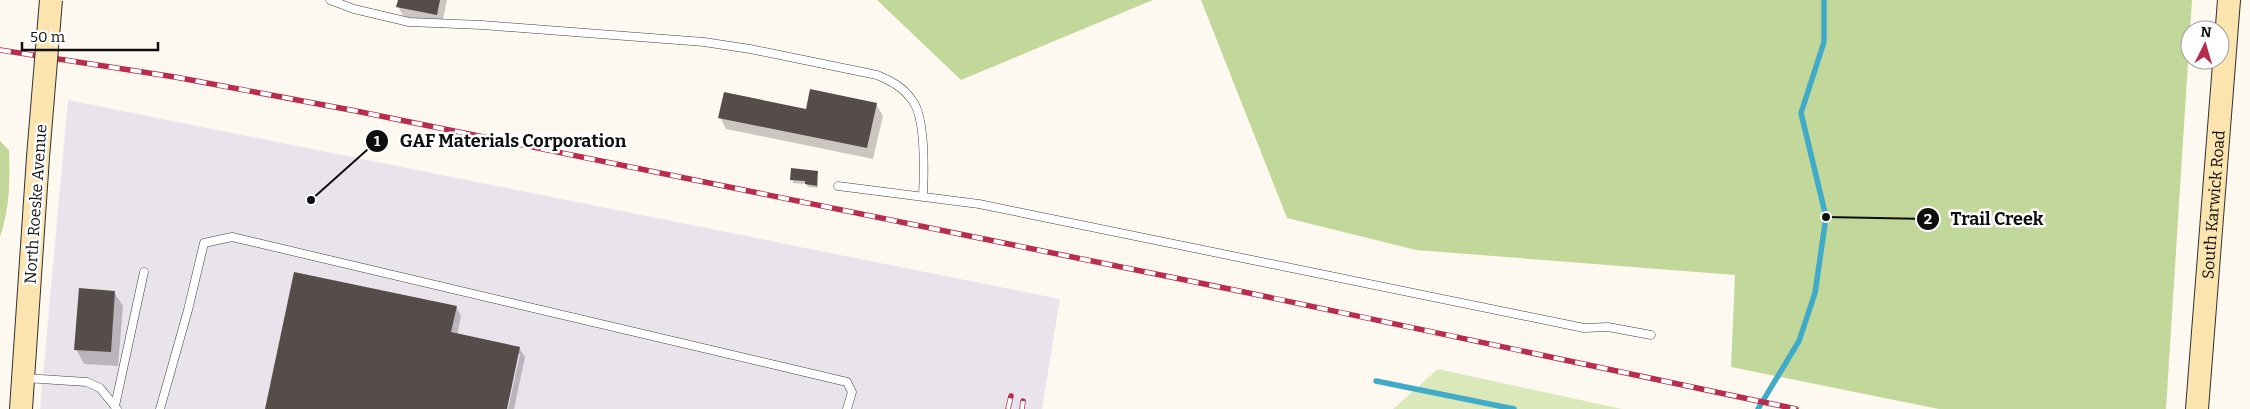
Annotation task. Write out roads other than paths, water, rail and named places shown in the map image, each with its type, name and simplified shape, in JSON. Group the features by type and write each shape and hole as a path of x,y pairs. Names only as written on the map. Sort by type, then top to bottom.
{"street":[{"name":"North Roeske Avenue","path":"21,409 51,0"},
{"name":"South Karwick Road","path":"2197,409 2229,0"}],"lane":[{"path":"330,0 354,9 409,22 482,25 704,42 750,49 878,75 896,84 913,100 919,115 923,163 923,196"},
{"path":"838,186 979,204 1584,328 1608,327 1651,335"},
{"path":"160,409 188,310 204,243 232,237 847,382 852,392 847,409"},
{"path":"116,408 144,272"},
{"path":"23,378 87,382 100,388 116,408"}],"waterway":[{"path":"1758,409 1799,341 1815,293 1826,217 1801,113 1824,42 1824,0"},
{"path":"1376,381 1514,409"}],"railway":[{"path":"0,50 175,77 356,111 1249,293 1796,409"},
{"path":"1008,409 1011,396"},
{"path":"1022,409 1023,401"}],"place":[{"name":"GAF Materials Corporation","path":"311,200"},
{"name":"Trail Creek","path":"1826,217"}]}
